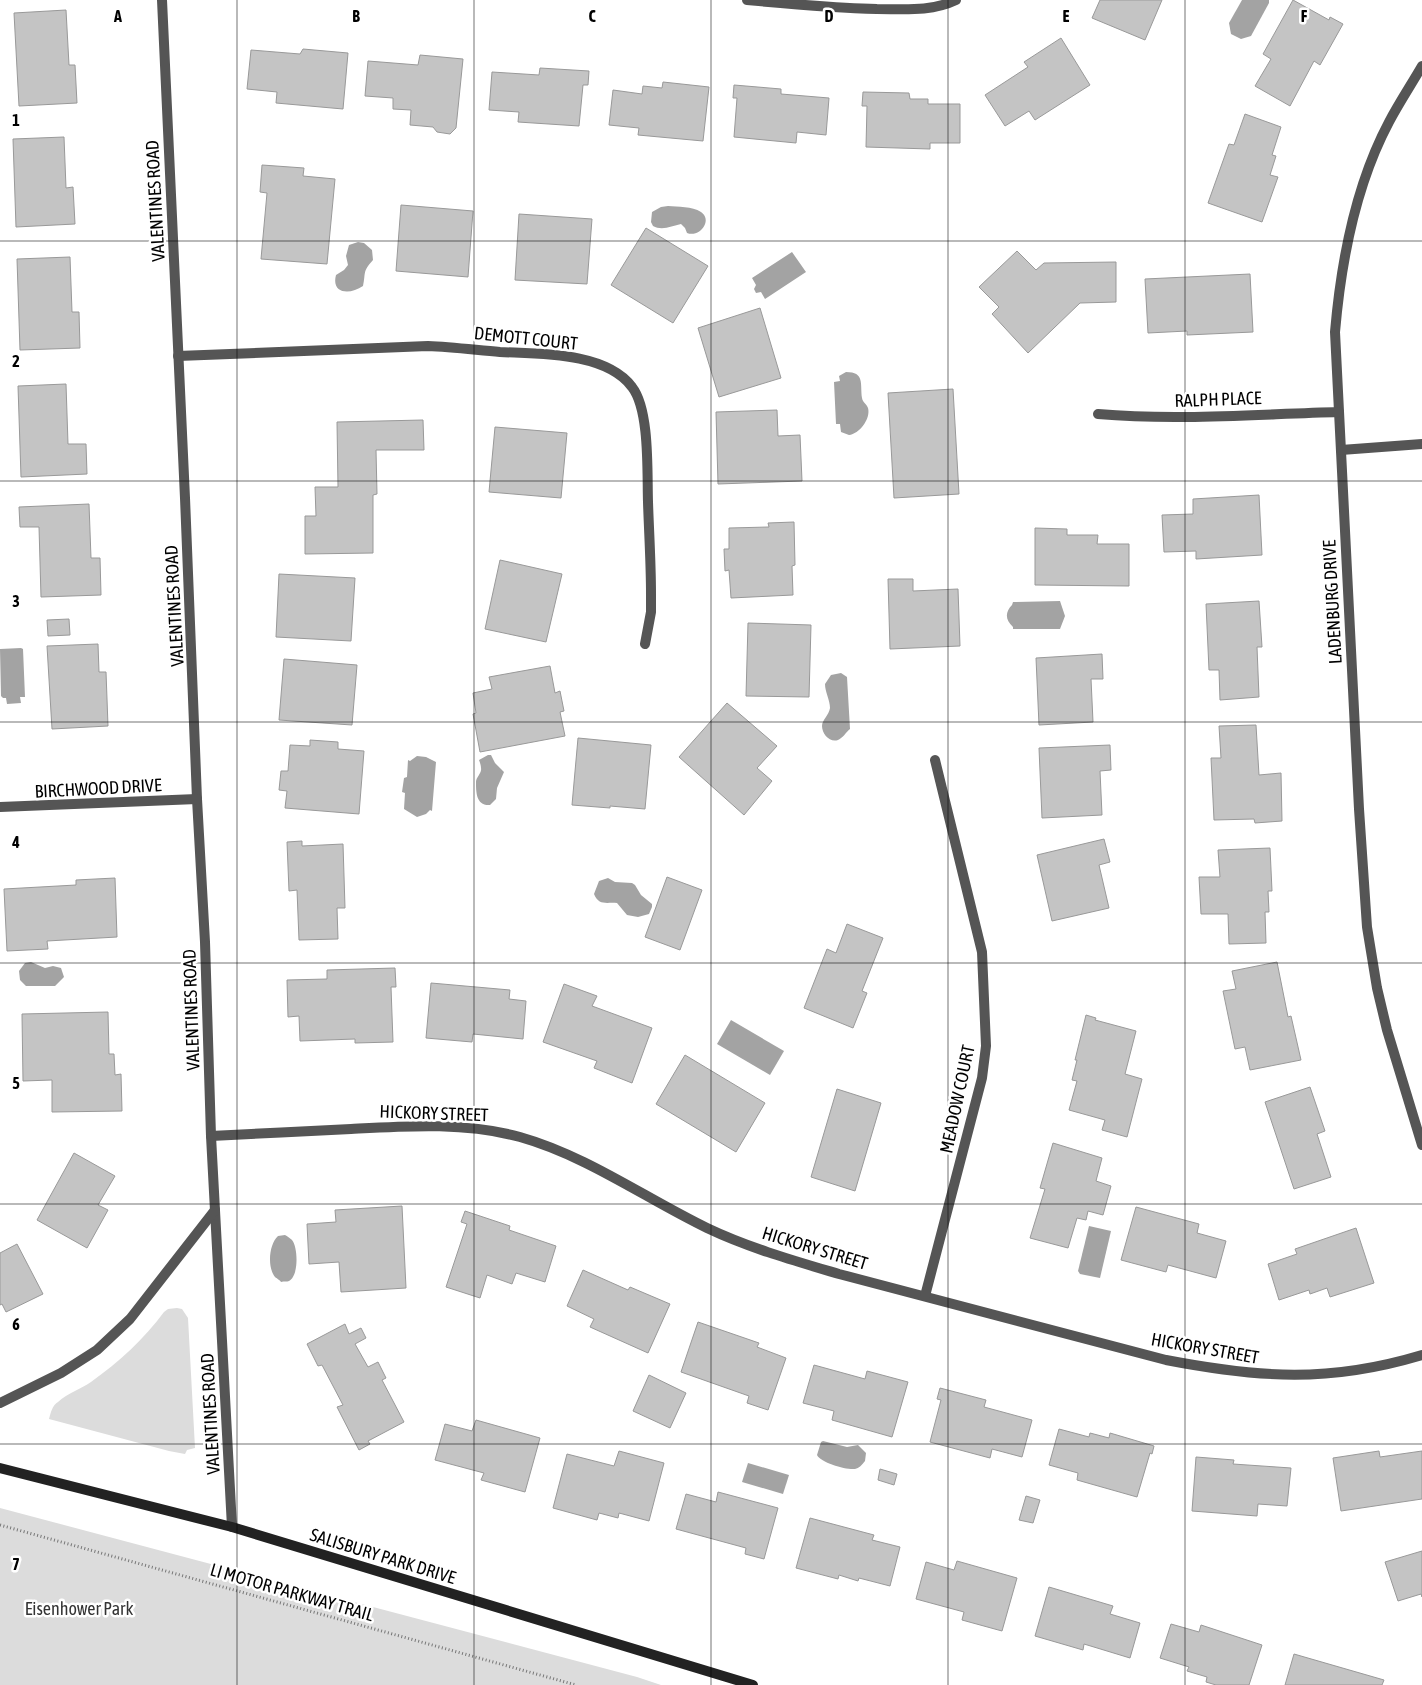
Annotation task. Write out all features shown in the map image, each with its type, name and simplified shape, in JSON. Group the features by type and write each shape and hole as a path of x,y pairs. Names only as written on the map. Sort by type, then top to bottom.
{"main road":[{"name":"SALISBURY PARK DRIVE","path":"0,1468 232,1527 753,1685"}],"street":[{"name":"VALENTINES ROAD","path":"162,0 205,942 211,1136 232,1527"},
{"path":"746,0 836,8 922,10 956,0"},
{"name":"LADENBURG DRIVE","path":"1422,66 1388,122 1371,164 1351,226 1340,283 1336,332 1359,809 1367,927 1377,988 1385,1021 1422,1145"},
{"name":"DEMOTT COURT","path":"178,356 428,346 572,357 598,365 618,374 632,386 638,398 645,425 651,612 645,644"},
{"name":"RALPH PLACE","path":"1098,414 1161,417 1339,412"},
{"path":"1341,450 1422,444"},
{"name":"MEADOW COURT","path":"925,1296 982,1078 986,1046 982,952 935,760"},
{"name":"BIRCHWOOD DRIVE","path":"0,807 197,799"},
{"name":"HICKORY STREET","path":"211,1136 420,1126 494,1131 548,1146 586,1162 663,1206 724,1236 789,1260 1166,1360 1238,1372 1294,1376 1377,1367 1422,1354"},
{"path":"0,1403 61,1373 97,1350 130,1319 215,1210"}],"path":[{"name":"LI MOTOR PARKWAY TRAIL","path":"0,1525 576,1685"}],"green space":[{"path":"168,1309 182,1309 188,1318 195,1448 187,1450 185,1454 169,1451 49,1419 52,1409 56,1404 91,1382 130,1350 164,1312"},
{"name":"Eisenhower Park","path":"0,1508 637,1677 661,1685 0,1685"}],"shaded area":[{"path":"1242,0 1269,0 1269,3 1251,36 1241,39 1231,34 1229,23"},
{"path":"661,207 689,208 701,212 706,219 703,227 700,231 692,234 687,233 681,224 663,228 653,226 651,222 652,212"},
{"path":"358,242 364,243 372,250 373,260 366,270 363,286 353,291 343,291 336,286 336,275 348,265 346,256 349,245"},
{"path":"792,252 806,272 765,299 761,292 756,293 754,289 756,285 752,278"},
{"path":"846,372 856,374 859,377 862,398 868,408 866,421 857,432 849,435 841,432 840,424 836,424 834,382 840,381 839,376"},
{"path":"1060,601 1065,616 1060,629 1013,629 1007,619 1007,613 1013,602"},
{"path":"0,649 23,649 25,697 20,697 21,703 7,704 6,698 1,696"},
{"path":"841,673 847,677 850,729 835,741 827,737 822,729 822,724 830,708 825,684 831,675"},
{"path":"491,755 495,763 504,772 497,788 496,799 490,805 485,805 479,801 476,780 481,770 479,760"},
{"path":"417,756 426,757 436,762 432,811 430,810 426,814 417,817 404,809 405,793 402,792 404,778 407,777 408,760 410,761"},
{"path":"608,878 615,882 632,883 635,885 641,895 652,904 649,914 638,917 627,915 617,903 603,903 598,900 594,894 599,881"},
{"path":"31,962 45,968 53,966 61,968 64,977 55,986 26,986 20,980 19,971 25,963"},
{"path":"731,1020 784,1051 770,1075 717,1044"},
{"path":"1089,1226 1111,1231 1100,1278 1080,1274 1078,1271"},
{"path":"285,1235 294,1244 296,1268 292,1278 281,1282 272,1273 270,1256 275,1240 278,1236"},
{"path":"823,1441 847,1447 858,1445 866,1453 865,1461 855,1469 851,1469 823,1461 817,1455"},
{"path":"748,1463 789,1475 783,1494 742,1482"}],"building":[{"path":"1100,0 1162,0 1145,40 1092,18"},
{"path":"1293,0 1329,20 1330,17 1343,24 1320,65 1314,61 1290,106 1255,86 1271,59 1263,54"},
{"path":"66,10 69,65 75,65 77,103 19,106 14,13"},
{"path":"1061,38 1090,85 1035,120 1029,111 1005,126 985,95 1028,67 1024,62"},
{"path":"303,49 348,53 343,109 276,103 277,92 247,89 251,50 300,54"},
{"path":"420,55 463,59 456,128 450,134 437,132 433,127 410,125 411,110 393,109 393,98 365,96 368,61 418,65"},
{"path":"540,68 589,71 588,85 583,85 579,126 518,122 519,112 489,110 492,72 539,75"},
{"path":"663,82 709,87 703,141 638,135 639,128 609,125 613,90 642,94 643,86 662,88"},
{"path":"734,85 781,89 781,94 829,98 826,135 797,132 796,143 734,137 737,98 733,98"},
{"path":"863,92 909,93 910,99 928,99 928,104 960,104 960,143 930,143 930,149 866,147 867,106 862,106"},
{"path":"1245,114 1281,127 1272,155 1276,156 1270,175 1278,177 1262,222 1208,203 1229,144 1234,145"},
{"path":"64,137 66,188 73,187 75,224 16,227 13,139"},
{"path":"262,165 304,168 303,176 335,179 327,264 261,259 267,193 260,192"},
{"path":"401,205 473,211 468,277 396,271"},
{"path":"519,214 592,219 587,284 515,280"},
{"path":"646,228 708,266 673,323 611,285"},
{"path":"1017,251 1036,270 1044,263 1116,262 1116,302 1080,303 1028,353 992,314 999,307 979,287"},
{"path":"70,257 72,312 79,312 80,348 20,350 17,259"},
{"path":"1250,274 1253,332 1187,335 1187,331 1148,333 1145,279"},
{"path":"760,308 781,378 719,397 698,328"},
{"path":"66,384 68,444 86,444 87,474 21,477 18,386"},
{"path":"953,389 959,494 894,498 888,393"},
{"path":"777,410 778,436 800,435 802,481 718,484 716,412"},
{"path":"423,420 424,450 376,450 377,494 373,495 373,553 305,554 305,516 316,516 315,487 338,487 337,422"},
{"path":"495,427 567,433 561,498 489,492"},
{"path":"1259,495 1262,555 1196,559 1196,551 1164,552 1162,515 1193,514 1193,499"},
{"path":"89,504 91,558 100,558 101,595 41,597 39,527 20,527 19,507"},
{"path":"794,522 795,565 792,566 793,595 731,598 729,570 725,571 724,549 729,549 729,528 769,527 768,523"},
{"path":"1035,528 1067,529 1067,535 1098,535 1097,544 1129,544 1129,586 1035,585"},
{"path":"500,560 562,574 546,642 485,629"},
{"path":"279,574 355,578 351,641 276,637"},
{"path":"888,579 913,579 913,591 958,589 960,646 890,649"},
{"path":"1259,601 1262,647 1257,647 1259,697 1220,700 1219,670 1209,670 1206,604"},
{"path":"69,619 70,635 48,636 47,620"},
{"path":"748,623 811,625 809,697 746,696"},
{"path":"98,644 99,672 106,672 108,726 52,729 47,646"},
{"path":"1102,654 1103,679 1091,679 1093,722 1039,725 1036,658"},
{"path":"284,659 357,665 352,725 279,720"},
{"path":"550,666 555,693 560,691 564,711 560,712 565,736 480,752 473,714 476,713 473,693 492,689 489,677"},
{"path":"727,703 777,746 757,768 772,781 744,815 679,757"},
{"path":"1256,725 1259,775 1281,773 1282,821 1255,823 1254,819 1214,820 1211,758 1221,758 1219,726"},
{"path":"578,738 651,745 645,809 572,805"},
{"path":"310,740 338,742 338,749 364,751 359,814 285,808 287,791 279,790 281,771 288,771 290,745 310,746"},
{"path":"1110,745 1111,770 1100,771 1102,815 1042,818 1039,748"},
{"path":"1104,839 1110,862 1099,865 1109,908 1052,921 1037,855"},
{"path":"302,841 302,846 343,844 345,908 337,908 338,939 299,940 297,890 289,891 287,842"},
{"path":"1270,848 1272,891 1268,891 1269,912 1265,912 1266,943 1229,944 1228,914 1201,914 1199,877 1220,877 1218,850"},
{"path":"667,877 702,890 680,950 645,937"},
{"path":"115,878 117,937 47,941 48,949 7,951 4,889 76,885 76,880"},
{"path":"847,924 883,938 862,991 867,993 853,1028 804,1008 827,949 836,953"},
{"path":"1277,962 1288,1017 1291,1016 1301,1060 1250,1070 1245,1047 1235,1049 1223,991 1236,989 1232,971"},
{"path":"395,968 396,987 391,987 393,1042 355,1043 355,1039 300,1041 299,1016 288,1017 287,980 327,979 327,970"},
{"path":"431,983 510,990 509,999 526,1001 523,1039 473,1034 472,1042 426,1038"},
{"path":"564,984 597,996 592,1006 652,1028 632,1083 594,1068 597,1061 543,1042"},
{"path":"108,1012 109,1054 114,1054 115,1075 121,1074 122,1111 52,1112 52,1080 23,1081 22,1014"},
{"path":"1086,1015 1096,1018 1095,1020 1136,1031 1125,1074 1142,1079 1127,1137 1102,1130 1105,1120 1069,1110 1077,1081 1072,1080 1077,1060 1075,1060"},
{"path":"685,1055 765,1103 736,1152 656,1104"},
{"path":"1310,1087 1325,1131 1317,1134 1331,1177 1294,1189 1265,1102"},
{"path":"837,1089 881,1103 855,1191 811,1177"},
{"path":"1053,1143 1102,1158 1096,1181 1111,1186 1103,1215 1088,1211 1086,1220 1077,1218 1068,1248 1030,1238 1045,1189 1040,1188"},
{"path":"74,1153 115,1176 98,1205 108,1210 87,1248 37,1220"},
{"path":"402,1206 406,1288 341,1292 339,1262 309,1264 307,1224 336,1222 335,1210"},
{"path":"1136,1207 1199,1224 1197,1233 1226,1241 1216,1278 1168,1265 1166,1272 1121,1260"},
{"path":"465,1211 510,1226 509,1230 556,1246 545,1282 516,1273 512,1284 487,1275 480,1298 446,1287 467,1224 461,1222"},
{"path":"1356,1228 1374,1283 1330,1297 1327,1288 1310,1294 1309,1290 1279,1300 1268,1264 1297,1254 1295,1249"},
{"path":"17,1244 43,1294 6,1312 2,1304 0,1305 0,1253"},
{"path":"583,1270 628,1290 630,1287 670,1304 648,1353 590,1327 594,1319 567,1306"},
{"path":"698,1322 759,1343 757,1347 786,1358 768,1410 747,1403 749,1396 681,1372"},
{"path":"345,1324 349,1334 361,1328 366,1338 355,1344 368,1367 378,1362 386,1378 382,1380 404,1422 368,1441 370,1444 359,1450 337,1407 343,1405 322,1365 318,1366 307,1344"},
{"path":"814,1365 865,1379 867,1371 908,1382 892,1437 832,1420 834,1411 803,1403"},
{"path":"649,1375 686,1393 670,1428 633,1411"},
{"path":"940,1388 986,1400 984,1407 1032,1420 1022,1457 992,1449 990,1458 930,1442 941,1400 937,1399"},
{"path":"476,1420 540,1438 525,1492 481,1480 484,1473 435,1460 445,1424 472,1431"},
{"path":"1059,1429 1089,1437 1090,1433 1109,1438 1110,1433 1154,1446 1152,1454 1150,1453 1137,1497 1077,1480 1078,1473 1049,1465"},
{"path":"619,1451 664,1463 649,1521 619,1513 618,1518 599,1513 597,1520 553,1508 567,1454 614,1466"},
{"path":"1379,1451 1380,1457 1422,1451 1422,1499 1341,1511 1333,1458"},
{"path":"1196,1457 1234,1460 1233,1464 1291,1468 1287,1506 1258,1504 1257,1516 1192,1511"},
{"path":"880,1469 897,1474 894,1485 878,1480"},
{"path":"718,1492 778,1508 764,1559 745,1554 746,1548 676,1529 686,1494 716,1502"},
{"path":"1026,1496 1040,1500 1033,1523 1019,1520"},
{"path":"810,1518 874,1535 872,1540 900,1547 890,1586 859,1578 858,1581 839,1575 838,1579 796,1568"},
{"path":"1422,1551 1422,1597 1421,1594 1398,1601 1385,1562"},
{"path":"957,1561 1017,1578 1002,1631 962,1620 964,1612 916,1599 926,1562 954,1570"},
{"path":"1049,1587 1113,1606 1110,1614 1140,1623 1130,1658 1084,1644 1083,1650 1035,1636"},
{"path":"1171,1624 1199,1632 1201,1625 1262,1645 1249,1685 1216,1685 1206,1682 1207,1677 1187,1671 1189,1667 1160,1658"},
{"path":"1294,1654 1384,1680 1382,1685 1285,1685"}]}
